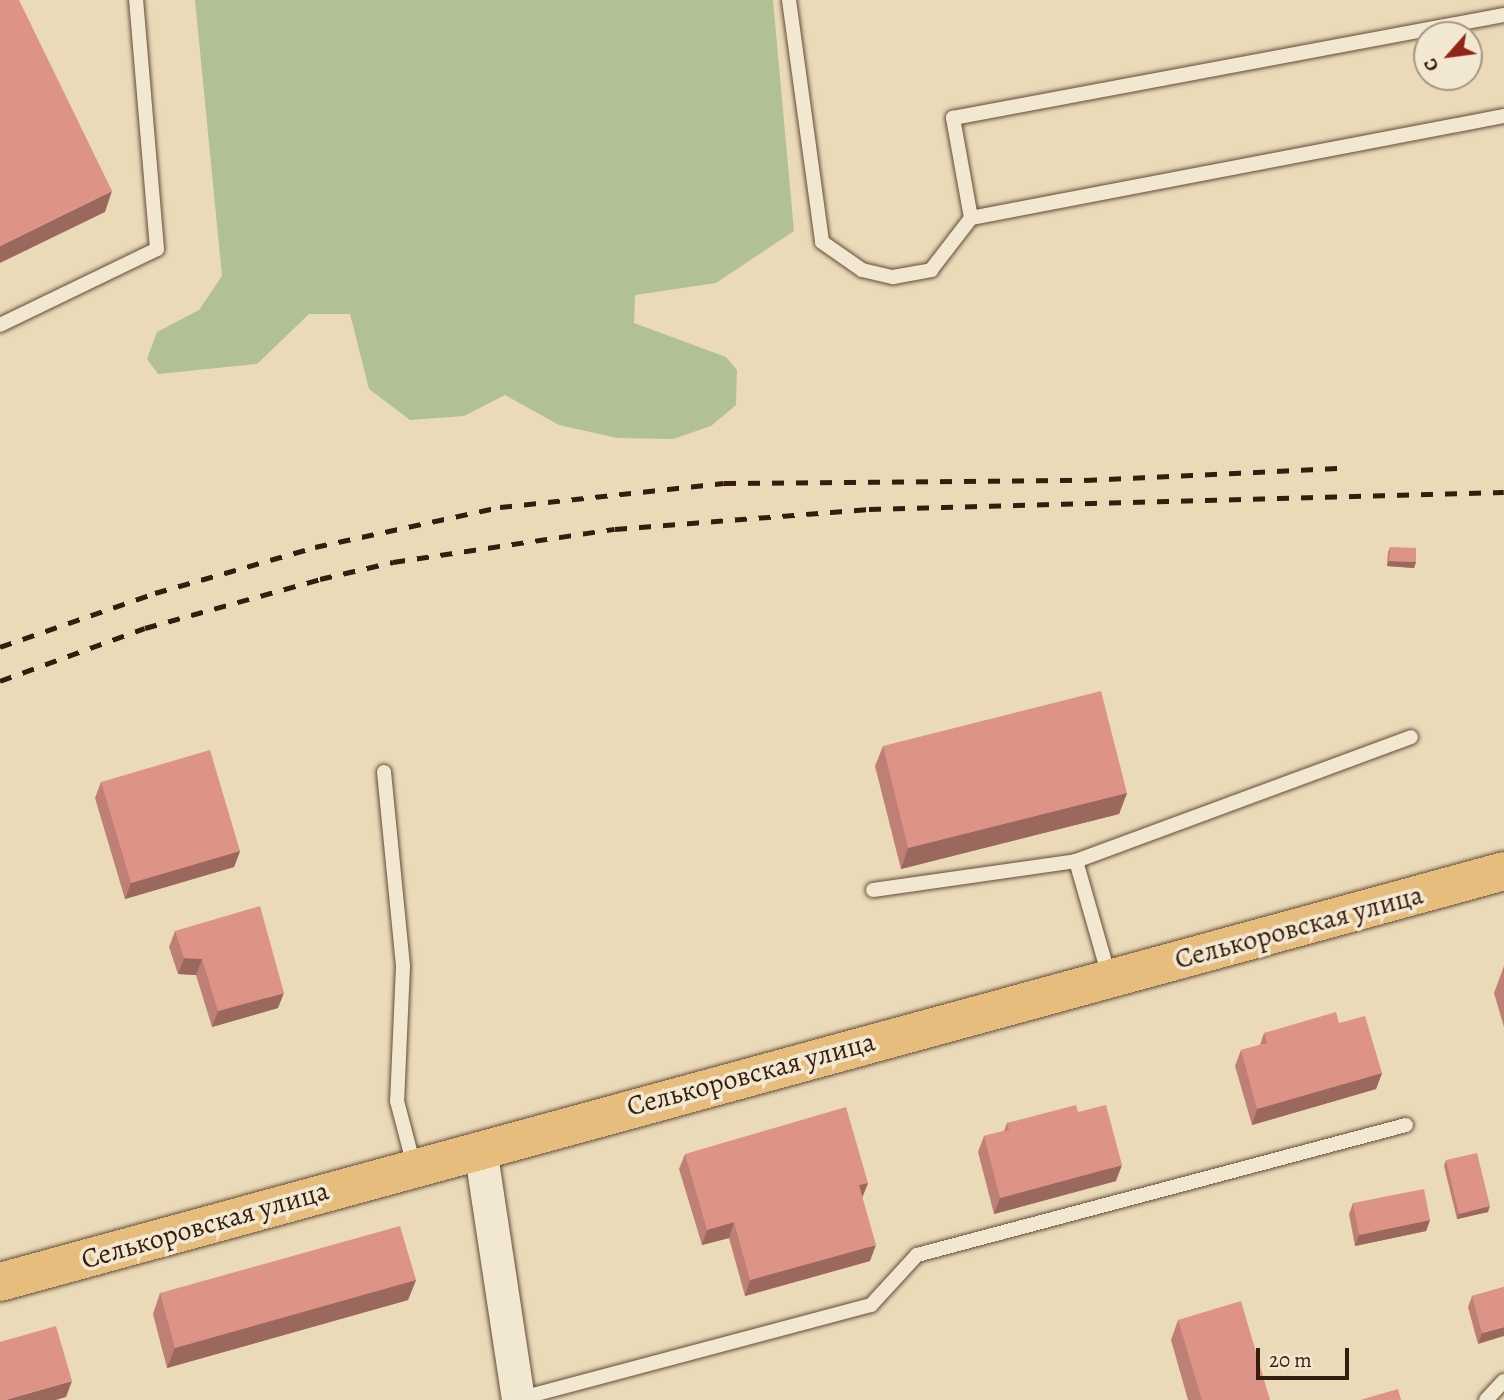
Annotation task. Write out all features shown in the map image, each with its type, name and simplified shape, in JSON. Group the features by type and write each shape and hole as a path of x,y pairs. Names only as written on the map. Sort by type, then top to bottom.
{"main road":[{"name":"Селькоровская улица","path":"0,1282 414,1166 1504,871"}],"street":[{"path":"480,1148 518,1399"}],"lane":[{"path":"0,325 157,249 136,0"},
{"path":"789,0 822,242 862,270 893,277 931,270 971,218 1504,116"},
{"path":"971,218 953,118 1504,15"},
{"path":"873,890 1076,861 1411,737"},
{"path":"384,772 403,966 397,1101 414,1166"},
{"path":"1076,861 1109,978"},
{"path":"518,1399 871,1305 917,1255 1406,1125"},
{"path":"1486,1400 1504,1381"}],"green space":[{"path":"195,0 773,0 794,231 716,283 635,295 634,323 726,357 737,370 736,405 711,426 673,439 617,438 559,425 505,395 464,416 410,420 369,389 350,314 309,314 257,364 158,374 147,359 157,332 199,310 222,276"}],"building":[{"path":"0,0 19,0 112,191 0,246"},
{"path":"1390,547 1416,548 1416,562 1389,561"},
{"path":"1101,691 1127,793 908,848 883,746"},
{"path":"210,750 240,851 131,883 101,782"},
{"path":"260,906 284,993 218,1011 202,959 184,958 175,931"},
{"path":"1336,1012 1339,1023 1365,1016 1382,1073 1257,1109 1241,1050 1267,1043 1264,1033"},
{"path":"1076,1105 1078,1112 1106,1105 1122,1165 1000,1198 984,1136 1009,1130 1007,1123"},
{"path":"846,1107 868,1183 859,1185 876,1245 750,1280 734,1222 707,1230 685,1154"},
{"path":"1477,1153 1490,1206 1459,1214 1446,1160"},
{"path":"1424,1189 1430,1220 1359,1235 1353,1203"},
{"path":"400,1226 416,1280 175,1348 160,1293"},
{"path":"1504,1287 1504,1327 1482,1333 1472,1296"},
{"path":"1241,1301 1270,1400 1202,1400 1178,1320"},
{"path":"56,1326 72,1381 0,1400 0,1342"},
{"path":"1398,1389 1401,1400 1360,1400"}],"railway":[{"path":"0,647 155,593 315,547 500,507 724,483 1085,480 1343,468"},
{"path":"0,681 145,628 320,579 393,562 615,529 869,509 1504,492"}]}
